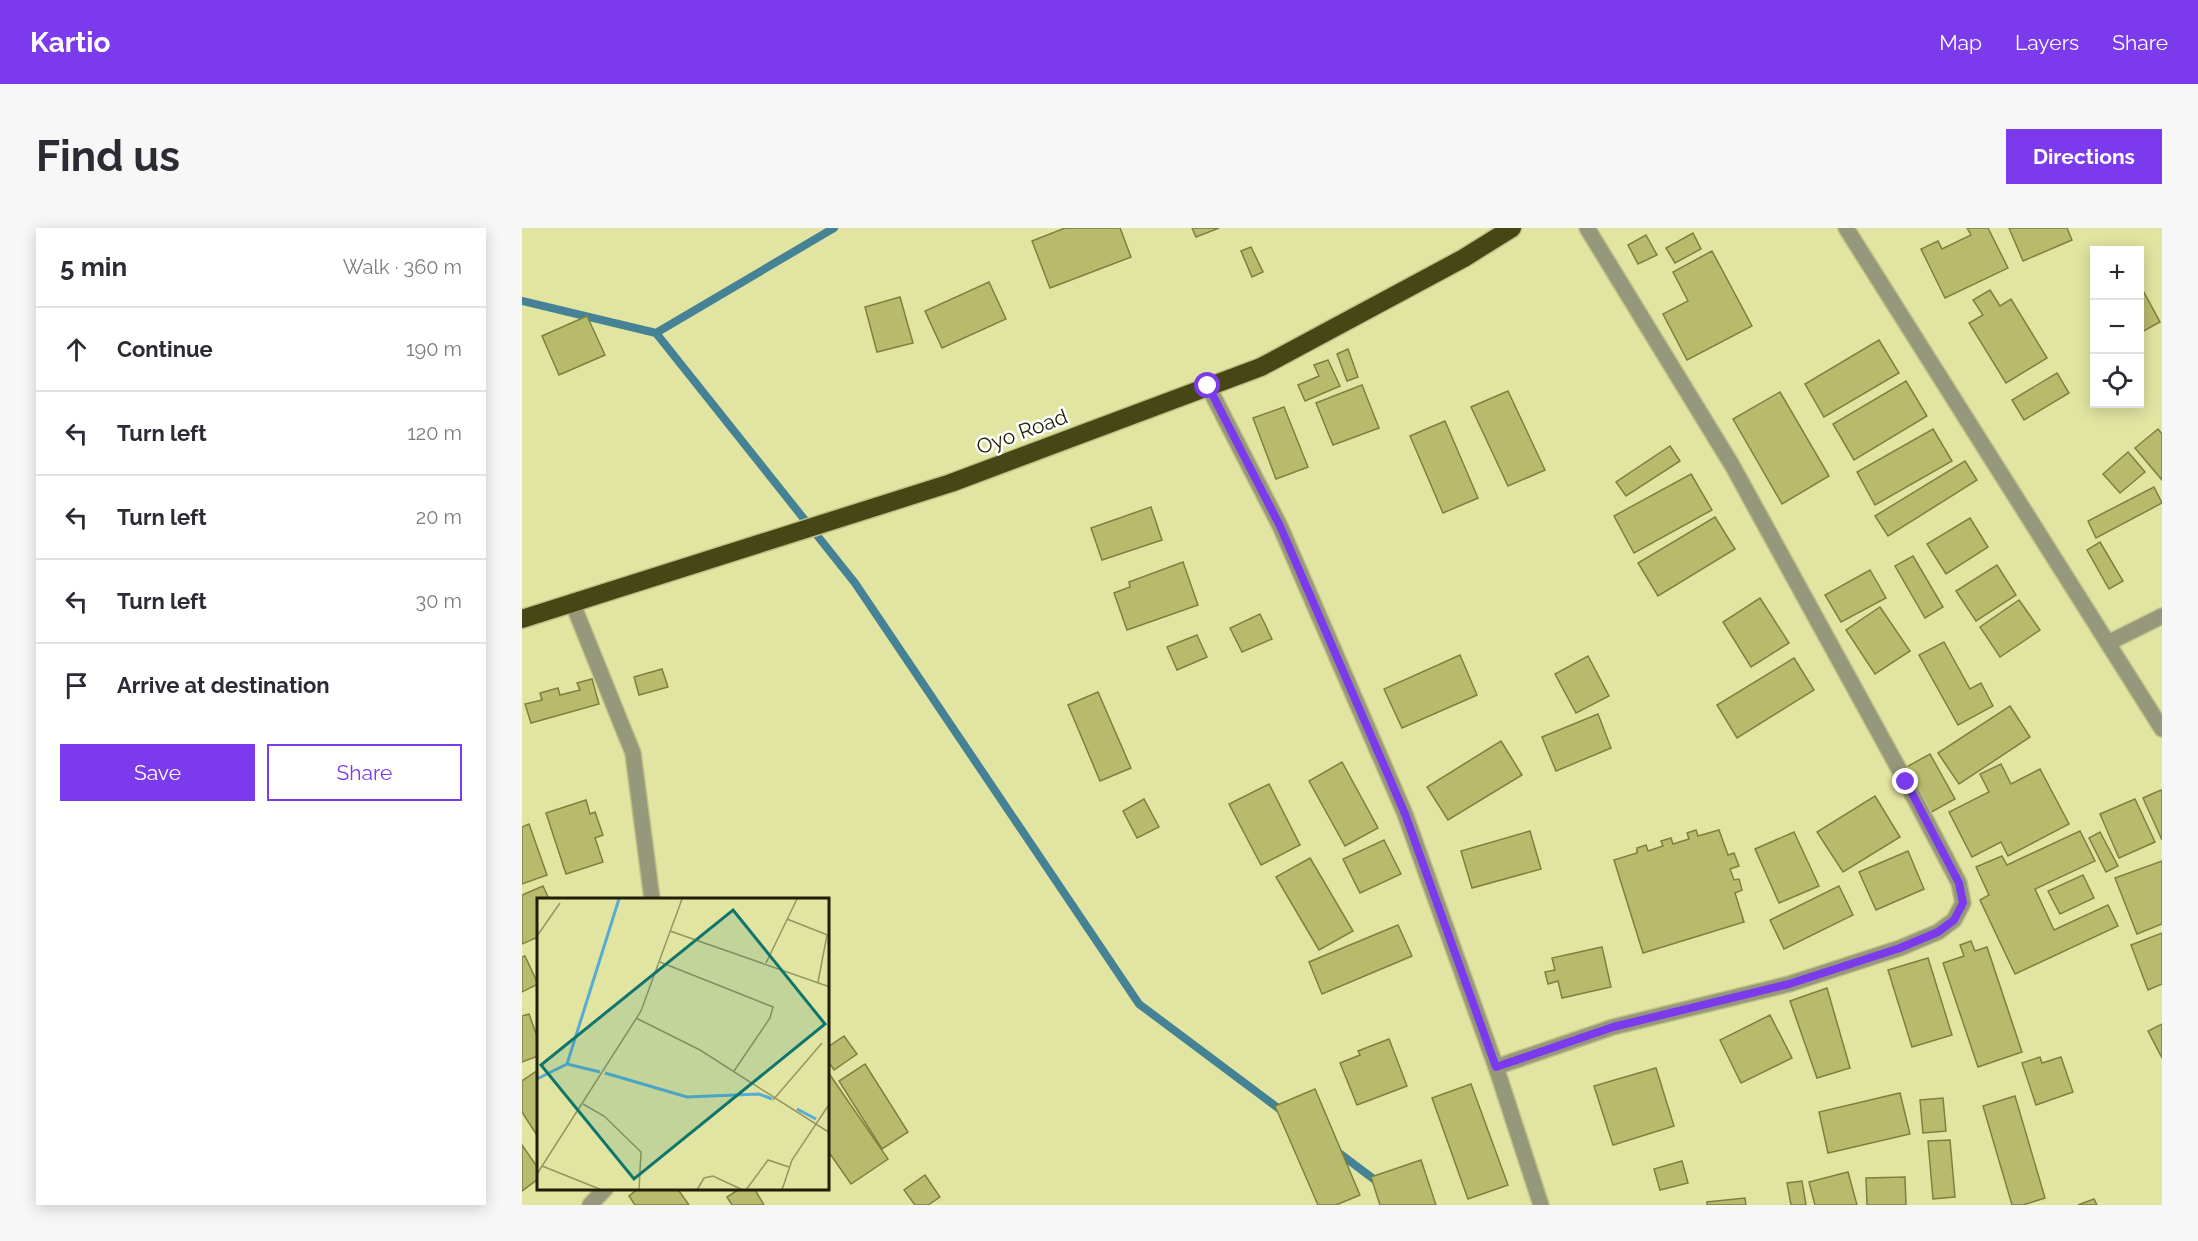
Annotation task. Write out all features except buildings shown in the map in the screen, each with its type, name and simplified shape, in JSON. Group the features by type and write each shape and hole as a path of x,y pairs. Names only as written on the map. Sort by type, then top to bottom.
{"highway":[{"name":"Oyo Road","path":"522,619 951,483 1261,367 1464,258 1512,228"}],"street":[{"path":"1496,1067 1613,1027 1789,984 1900,948 1938,932 1954,920 1963,903 1959,883 1906,782 1732,465 1587,228"},
{"path":"1846,228 2162,729"},
{"path":"1208,386 1280,526 1405,814 1496,1067 1541,1205"},
{"path":"572,602 633,753 652,898"},
{"path":"2108,643 2162,616"},
{"path":"590,1205 604,1190"}],"waterway":[{"path":"522,301 656,333 834,228"},
{"path":"656,333 855,583 1139,1004 1282,1111"},
{"path":"1335,1150 1379,1183"}],"route":[{"path":"1208,386 1280,526 1405,814 1496,1067 1613,1027 1789,984 1900,948 1938,932 1954,920 1963,903 1959,883 1906,782"}]}
